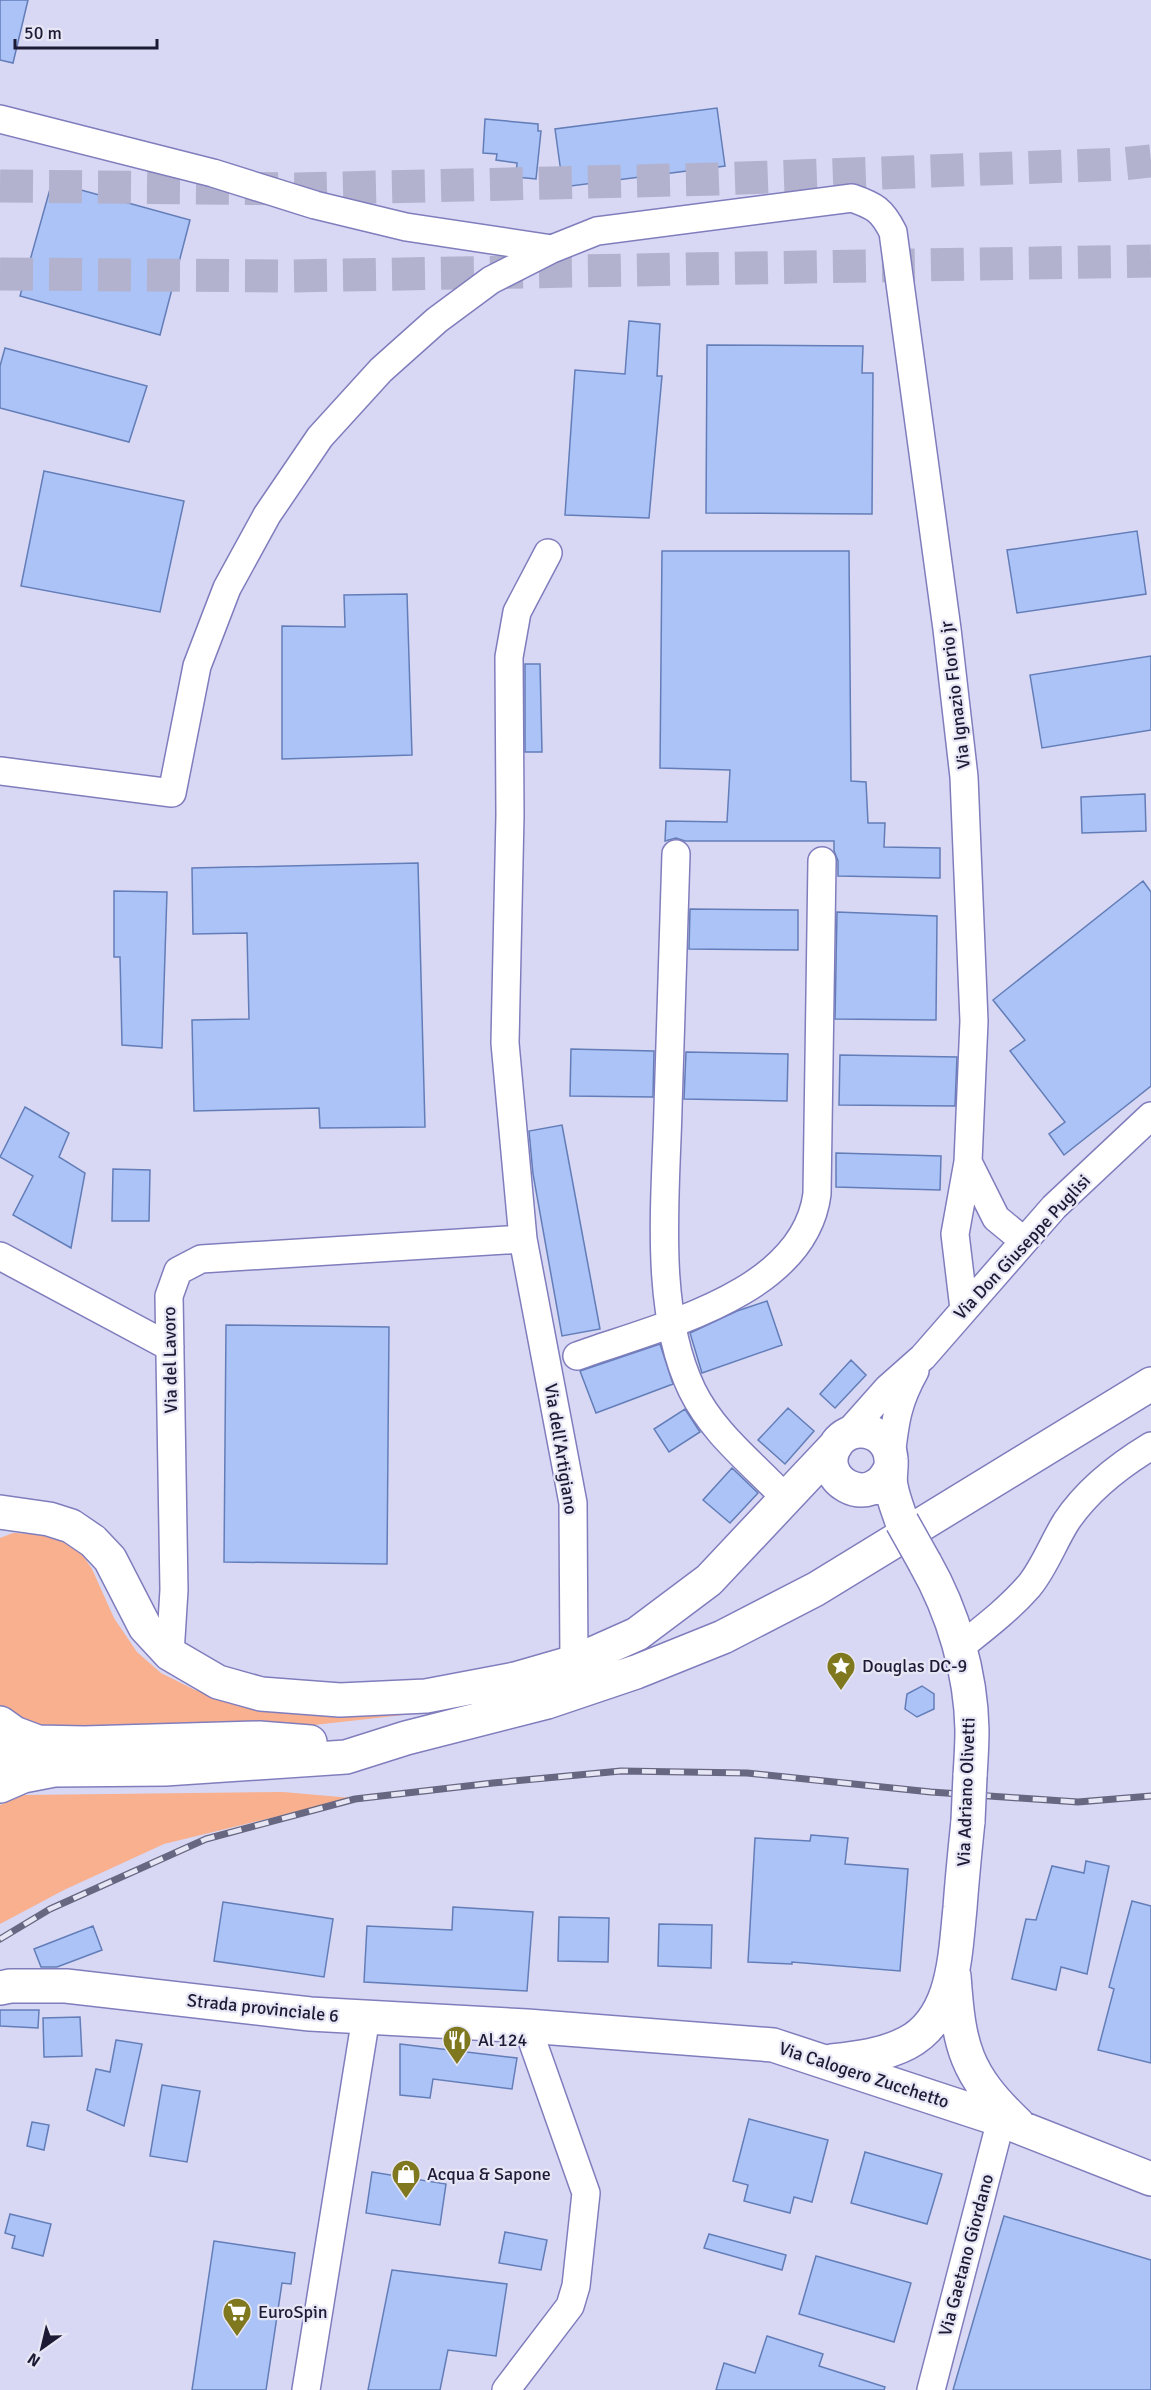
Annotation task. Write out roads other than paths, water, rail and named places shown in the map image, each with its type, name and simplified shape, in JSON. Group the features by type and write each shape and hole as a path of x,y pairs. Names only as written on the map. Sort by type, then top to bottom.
{"main road":[{"path":"0,1786 23,1776 54,1770 165,1769 346,1757 406,1738 547,1702 636,1672 723,1637 816,1589 1151,1384"},
{"path":"3,1514 50,1519 70,1526 93,1541 110,1559 145,1628 170,1654 218,1682 261,1694 340,1700 426,1696 515,1679 574,1662 637,1634 709,1580 787,1500 842,1439 867,1431 876,1434 889,1448 891,1462 880,1484 871,1489 815,1488 787,1500"},
{"path":"842,1439 832,1462 834,1471 853,1488"},
{"name":"Via Adriano Olivetti","path":"891,1462 890,1485 902,1522 939,1588 950,1614 959,1648 972,1729 968,1821 954,1968 962,2043 972,2070 1012,2125"},
{"name":"Via Adriano Olivetti","path":"853,1488 873,1496 902,1522"},
{"path":"0,1723 14,1733 38,1742 84,1743 259,1738 339,1744"},
{"path":"0,1754 164,1755 406,1738"},
{"name":"Via Adriano Olivetti","path":"954,1968 944,2000 924,2031 918,2051 917,2065 925,2093 941,2084 952,2071 960,2056 962,2043"},
{"name":"Strada provinciale 6","path":"0,1988 66,1986 310,2014 527,2026"},
{"name":"Via Calogero Zucchetto","path":"527,2026 773,2045 925,2093 1151,2179"},
{"path":"924,2031 938,2029 948,2031 962,2043"},
{"name":"Via Adriano Olivetti","path":"827,2061 886,2052 909,2042 924,2031"}],"street":[{"path":"0,119 213,173 315,205 406,227 552,249"},
{"name":"Via Ignazio Florio jr","path":"552,249 597,231 852,198 871,204 884,215 892,232 948,629 964,777 974,1021 968,1162 955,1234 964,1309"},
{"path":"0,771 172,794 198,666 227,588 267,515 320,437 381,370 437,320 491,280 552,249"},
{"name":"Via dell'Artigiano","path":"548,553 517,612 509,657 510,815 505,1043 523,1239 573,1503 574,1662"},
{"path":"676,854 664,1248 672,1322 689,1381 708,1416 728,1441 787,1500"},
{"path":"577,1356 672,1322 743,1291 775,1267 796,1246 807,1230 817,1194 822,861"},
{"name":"Via Don Giuseppe Puglisi","path":"842,1439 888,1388 923,1357 1054,1207 1151,1116"},
{"path":"968,1162 996,1218 1024,1241"},
{"name":"Via del Lavoro","path":"170,1654 174,1590 169,1296 178,1271 201,1259 523,1239"},
{"path":"0,1256 170,1347"},
{"name":"Via Don Giuseppe Puglisi","path":"891,1462 896,1412 904,1390 923,1357"},
{"path":"959,1648 1003,1614 1030,1584 1066,1522 1086,1496 1125,1462 1151,1446"},
{"path":"306,2390 366,2017"},
{"path":"506,2390 570,2306 576,2286 586,2193 527,2026"},
{"name":"Via Gaetano Giordano","path":"931,2390 1012,2125"}],"tunnel":[{"path":"0,186 296,189 717,179 1151,161"},
{"path":"0,274 288,276 1151,261"}],"railway":[{"path":"0,1939 50,1909 206,1839 355,1799 621,1771 747,1773 931,1792 1078,1802 1151,1796"}],"place":[{"name":"Douglas DC-9","path":"841,1692"},
{"name":"Al 124","path":"457,2066"},
{"name":"Acqua & Sapone","path":"406,2200"},
{"name":"EuroSpin","path":"237,2338"}]}
